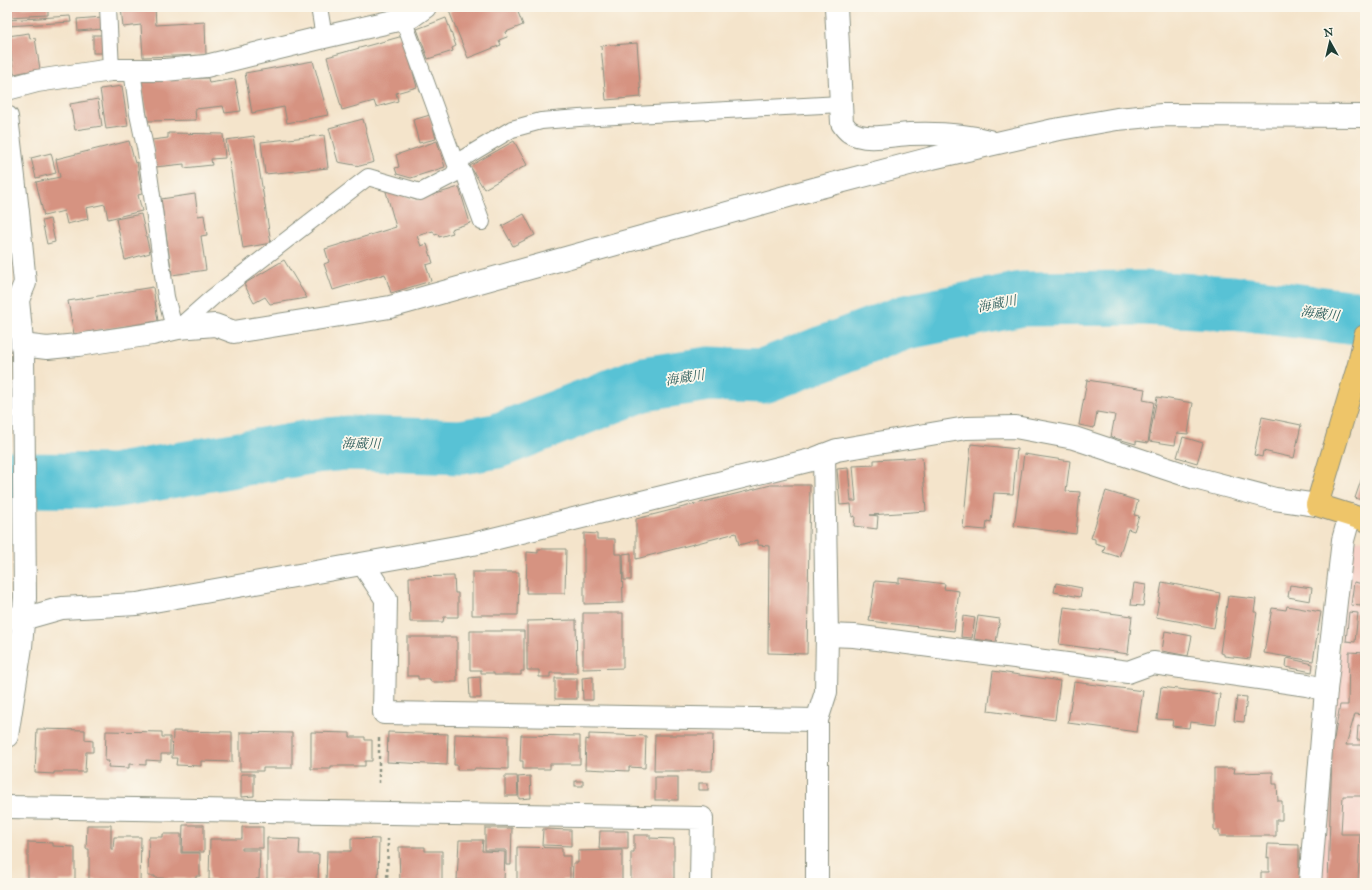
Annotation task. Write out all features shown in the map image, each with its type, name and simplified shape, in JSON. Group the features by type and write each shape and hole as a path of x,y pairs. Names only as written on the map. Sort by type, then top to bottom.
{"main road":[{"path":"1357,518 1317,505 1359,364 1365,336"}],"street":[{"path":"7,89 37,81 121,70 165,70 206,66 324,36 411,17 425,7"},
{"path":"836,7 842,124 850,132 862,136 881,137 908,134 956,135 996,143"},
{"path":"18,341 47,348 78,346 152,334 178,328 215,325 234,332 390,307 817,188 996,143 1087,124 1117,119 1162,115 1365,116"},
{"path":"7,118 18,204 25,283 18,300 25,598 15,618 21,647 7,736"},
{"path":"15,618 62,608 137,604 473,544 811,460 837,450 966,428 1015,427 1074,438 1202,480 1275,499 1317,505"},
{"path":"817,883 817,720 826,692 827,635 824,455"},
{"path":"1310,883 1326,690 1343,540 1357,518"},
{"path":"363,564 386,599 384,713 817,720"},
{"path":"827,635 854,636 1128,672 1153,663 1307,685 1326,690"},
{"path":"7,807 702,818 701,883"}],"lane":[{"path":"108,7 121,70 138,114 146,152 166,297 172,320 178,328 213,297 368,177 420,192 453,175 462,159 512,129 541,121 841,104"},
{"path":"318,7 324,36"},
{"path":"403,19 455,162 464,174 482,222"}],"shaded area":[{"path":"1365,541 1365,883 1319,883 1349,542"}],"building":[{"path":"48,7 48,15 7,17 7,8"},
{"path":"121,7 155,7 156,25 205,22 206,55 143,57 141,25 123,27"},
{"path":"459,7 516,7 523,25 506,32 507,37 499,40 501,45 468,58 449,11"},
{"path":"70,16 71,22 7,26 7,20"},
{"path":"102,17 103,29 78,31 77,19"},
{"path":"446,18 456,46 452,48 453,51 428,59 417,29"},
{"path":"29,33 30,39 35,38 40,69 14,74 8,36"},
{"path":"93,35 104,35 104,53 93,53"},
{"path":"403,36 417,87 396,93 398,101 376,107 374,101 342,110 327,57"},
{"path":"637,43 641,97 606,100 601,46"},
{"path":"313,61 328,115 287,123 284,107 252,113 245,73"},
{"path":"208,78 209,83 235,79 241,111 225,113 223,106 195,109 196,120 148,121 141,80"},
{"path":"122,86 128,126 106,129 100,89"},
{"path":"98,99 102,126 75,130 70,104"},
{"path":"430,115 436,139 419,143 413,120"},
{"path":"363,119 374,162 360,166 338,162 329,128"},
{"path":"168,133 223,134 225,158 211,159 212,165 184,168 184,164 155,167 152,140 168,138"},
{"path":"324,135 328,168 265,174 261,142"},
{"path":"254,136 271,243 243,248 226,140"},
{"path":"129,141 135,163 137,162 142,194 138,195 142,211 108,219 105,204 86,208 88,219 67,224 64,211 44,216 36,182 60,177 56,159"},
{"path":"437,141 445,167 411,178 397,174 395,168 399,167 396,155"},
{"path":"514,141 527,165 484,189 470,166"},
{"path":"51,153 56,173 36,178 31,158"},
{"path":"459,187 470,223 451,229 453,233 439,237 438,234 435,235 433,231 417,236 421,246 427,244 433,263 426,265 431,281 391,293 385,274 333,290 324,264 329,262 325,249 396,227 385,188 416,200"},
{"path":"195,194 198,216 204,215 207,235 201,236 206,270 172,275 161,199"},
{"path":"141,214 150,253 125,260 116,219"},
{"path":"524,214 535,235 513,246 502,226"},
{"path":"50,219 55,242 47,244 42,221"},
{"path":"284,260 307,298 270,304 265,297 254,303 244,284"},
{"path":"153,287 158,321 74,334 68,301"},
{"path":"1087,380 1145,389 1143,400 1154,402 1148,443 1136,441 1136,444 1111,437 1115,415 1097,412 1094,428 1079,425"},
{"path":"1157,397 1193,403 1188,434 1177,433 1175,445 1149,441"},
{"path":"1262,417 1301,425 1294,458 1263,451 1262,457 1254,455"},
{"path":"1183,437 1203,443 1197,463 1177,457"},
{"path":"971,444 1017,449 1013,494 994,493 991,522 987,521 986,530 963,528"},
{"path":"1024,454 1070,461 1066,491 1080,492 1076,534 1014,526"},
{"path":"922,457 926,511 870,515 878,516 877,529 854,526 855,516 852,517 851,504 840,505 837,469 848,468 851,501 856,501 853,466 874,465 874,460"},
{"path":"1365,469 1365,501 1355,498"},
{"path":"771,485 810,485 807,654 768,653 769,546 758,545 758,540 739,545 736,533 636,559 636,519"},
{"path":"1106,491 1138,501 1134,515 1139,516 1134,531 1128,529 1119,557 1103,552 1105,546 1095,543 1095,539 1091,538"},
{"path":"584,533 597,534 597,539 615,539 615,554 622,554 623,603 584,604"},
{"path":"538,549 566,549 565,593 526,593 527,552 538,553"},
{"path":"631,553 631,580 624,580 623,554"},
{"path":"472,572 519,572 518,615 472,615"},
{"path":"454,576 455,593 458,593 458,617 444,617 443,622 410,622 409,577"},
{"path":"899,578 945,584 944,589 959,591 954,631 869,621 875,581 899,583"},
{"path":"1162,582 1220,593 1214,628 1156,617"},
{"path":"1354,582 1363,584 1361,606 1351,605"},
{"path":"1056,583 1082,588 1080,597 1054,592"},
{"path":"1134,583 1146,585 1143,606 1131,605"},
{"path":"1290,585 1312,588 1310,601 1288,597"},
{"path":"1228,596 1256,599 1254,612 1257,612 1250,659 1224,656 1224,654 1220,653"},
{"path":"1287,606 1321,612 1313,661 1264,653 1272,608 1286,610"},
{"path":"1064,607 1132,616 1128,654 1059,644"},
{"path":"1349,612 1358,613 1355,642 1346,641"},
{"path":"583,613 623,613 623,668 583,669"},
{"path":"963,616 975,618 972,638 961,637"},
{"path":"978,616 1000,619 996,642 974,639"},
{"path":"576,620 577,673 550,673 550,677 539,677 539,670 527,670 527,621"},
{"path":"470,631 524,631 524,671 521,671 521,675 494,675 494,673 481,673 481,670 470,670"},
{"path":"1165,631 1192,636 1188,656 1162,651"},
{"path":"407,637 457,637 457,682 431,682 430,679 418,679 418,676 407,676"},
{"path":"1349,652 1365,653 1365,715 1355,714 1346,745 1365,745 1365,796 1343,796 1341,834 1360,834 1358,883 1328,883 1332,750 1340,705 1348,705"},
{"path":"1287,658 1313,664 1312,672 1286,667"},
{"path":"993,671 1060,681 1055,720 988,711"},
{"path":"480,677 481,698 470,698 469,678"},
{"path":"593,677 593,700 583,700 582,678"},
{"path":"555,678 577,678 577,699 555,699"},
{"path":"1074,682 1143,691 1137,732 1068,723"},
{"path":"1161,687 1220,694 1216,725 1190,722 1189,728 1172,726 1173,720 1157,719"},
{"path":"1237,696 1247,697 1244,722 1234,721"},
{"path":"1358,726 1365,726 1365,740 1357,740"},
{"path":"37,729 85,730 85,740 93,741 93,752 86,752 85,772 54,772 54,774 35,773"},
{"path":"106,731 162,732 162,737 170,737 170,754 161,754 161,761 146,760 146,765 129,764 129,768 108,767 109,761 105,761"},
{"path":"173,731 232,732 232,762 201,761 201,766 176,765 177,758 172,758"},
{"path":"240,732 292,733 292,768 263,768 263,771 240,771"},
{"path":"311,732 350,733 350,737 365,737 365,740 372,740 372,761 365,761 365,766 331,766 331,769 311,769"},
{"path":"388,732 448,734 447,765 387,762"},
{"path":"455,734 508,736 508,769 475,768 474,770 457,770 457,765 454,765"},
{"path":"589,734 646,736 645,768 629,767 629,771 585,769 586,739 589,740"},
{"path":"521,735 580,736 580,764 550,764 550,769 523,769 523,761 520,761"},
{"path":"655,735 713,735 712,771 654,771"},
{"path":"1214,768 1235,768 1234,773 1273,772 1273,784 1277,784 1278,801 1282,801 1282,820 1276,820 1276,836 1219,836 1219,830 1214,830"},
{"path":"241,774 254,774 254,796 241,797"},
{"path":"505,776 517,776 518,796 505,796"},
{"path":"530,776 531,798 519,799 518,777"},
{"path":"655,777 678,777 678,800 655,800"},
{"path":"575,781 583,781 583,786 575,786"},
{"path":"699,783 708,783 708,790 699,790"},
{"path":"87,825 111,825 111,849 113,849 114,837 141,837 140,883 123,882 123,880 89,880 89,849 86,849"},
{"path":"183,825 204,825 204,852 182,852"},
{"path":"242,827 263,827 263,848 242,848 242,850 260,850 259,879 256,879 256,883 214,882 214,880 209,880 210,839 242,839"},
{"path":"485,828 512,828 511,865 506,865 506,850 485,850"},
{"path":"543,829 571,830 571,846 542,845"},
{"path":"600,831 628,831 628,849 599,849"},
{"path":"163,834 181,834 181,853 200,853 200,876 196,876 196,879 155,878 155,876 148,876 149,837 163,837"},
{"path":"634,835 650,835 650,838 674,839 674,883 631,883 631,852 634,852"},
{"path":"267,838 300,839 299,854 319,854 318,881 267,880"},
{"path":"351,838 379,839 378,883 326,883 327,851 351,851"},
{"path":"459,840 483,840 482,851 505,852 504,882 457,880"},
{"path":"28,842 53,843 53,846 75,847 75,881 59,881 59,883 28,883"},
{"path":"1268,844 1299,845 1299,881 1261,881 1261,872 1269,872 1269,857 1267,858"},
{"path":"399,847 425,847 425,851 442,851 442,883 400,883"},
{"path":"517,847 562,848 562,856 570,856 570,880 562,880 562,883 517,883"},
{"path":"622,850 622,883 572,883 573,863 578,863 578,851"}],"waterway":[{"name":"海蔵川","path":"7,478 30,480 112,481 316,446 347,443 461,447 497,441 643,384 709,374 763,376 906,322 1022,299 1143,298 1232,303 1365,319"}]}
